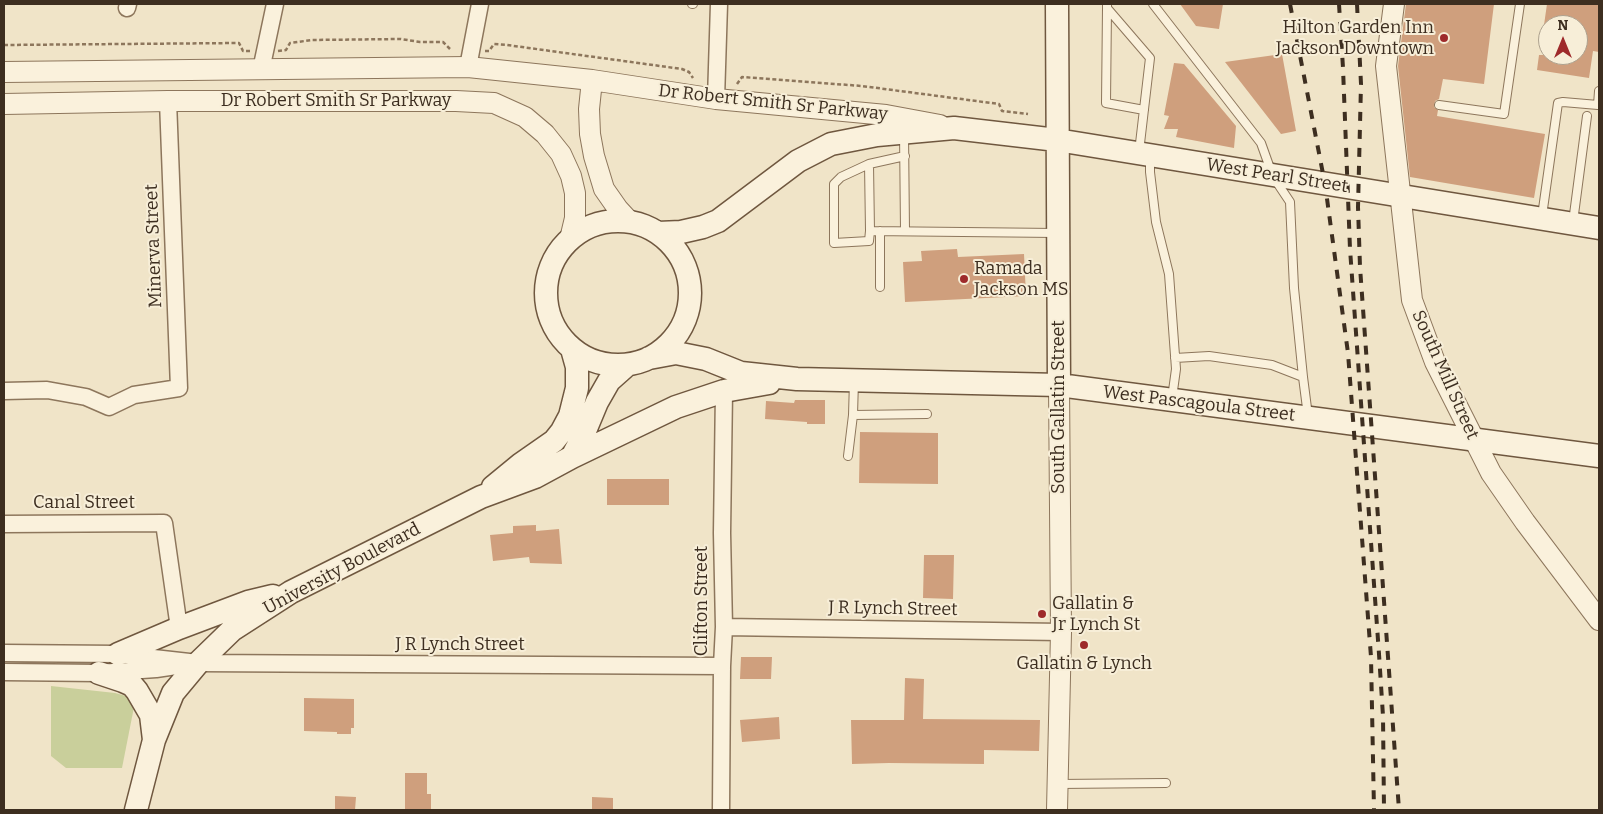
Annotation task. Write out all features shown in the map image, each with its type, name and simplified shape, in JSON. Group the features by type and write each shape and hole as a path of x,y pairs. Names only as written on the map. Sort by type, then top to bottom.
{"main road":[{"name":"South Gallatin Street","path":"1057,4 1059,385"},
{"name":"West Pearl Street","path":"954,128 1057,140 1599,228"},
{"path":"658,233 681,232 703,227 718,220 798,161 831,144 877,135 954,128"},
{"path":"612,221 630,222 646,226 658,233 679,254 687,271 690,303 680,329 662,350 649,358 627,365 610,365 586,358 572,350 554,328 547,310 545,289 550,266 560,249 570,239 591,226 612,221"},
{"name":"University Boulevard","path":"481,497 521,464 554,441 562,431 570,416 577,388 577,367 572,350"},
{"name":"West Pascagoula Street","path":"649,358 676,353 706,360 741,373 797,378 1059,385 1599,456"},
{"path":"572,457 597,402 609,382 627,365"},
{"name":"West Pascagoula Street","path":"572,457 676,407 724,391 797,378"},
{"name":"University Boulevard","path":"136,810 154,740 173,693 198,663 232,630 291,592 481,497 535,477 572,457"},
{"path":"118,654 248,602 291,592"},
{"path":"99,673 132,685 137,691 151,715 154,740"}],"street":[{"path":"260,70 275,4"},
{"path":"473,59 480,4"},
{"path":"716,99 719,4"},
{"name":"South Mill Street","path":"1394,4 1386,66 1394,102 1400,195 1412,300 1435,362 1490,473 1599,620"},
{"name":"Dr Robert Smith Sr Parkway","path":"4,72 260,70 473,59 716,99 886,115 954,128"},
{"path":"592,80 589,109 594,156 604,189 630,222"},
{"name":"Dr Robert Smith Sr Parkway","path":"4,104 168,101 456,101 494,103 525,117 545,134 561,154 571,176 575,193 576,218 570,239"},
{"name":"Minerva Street","path":"4,391 47,390 86,397 109,407 134,395 179,388 168,101"},
{"name":"South Gallatin Street","path":"1057,810 1061,632 1059,385"},
{"name":"Clifton Street","path":"721,810 724,627 722,533 724,391"},
{"name":"Canal Street","path":"4,524 164,523 179,628"},
{"name":"J R Lynch Street","path":"724,627 1061,632"},
{"name":"J R Lynch Street","path":"4,654 118,654 198,663 722,666"},
{"name":"J R Lynch Street","path":"4,672 99,673 156,670 198,663"}],"lane":[{"path":"1153,4 1261,143 1273,175 1290,202 1294,288 1309,418"},
{"path":"1439,105 1504,114 1520,4"},
{"path":"1107,6 1106,103 1144,110"},
{"path":"1107,6 1150,58 1144,110 1144,155 1150,172 1156,222 1169,274 1176,369 1172,400"},
{"path":"1542,218 1558,103 1598,105 1599,91"},
{"path":"1573,224 1587,116"},
{"path":"904,132 905,231"},
{"path":"869,164 869,241 834,242 834,184 841,178 869,164 905,156"},
{"path":"870,231 1058,232"},
{"path":"880,231 880,287"},
{"path":"1175,358 1209,356 1272,365 1304,377"},
{"path":"848,456 853,414 854,379"},
{"path":"853,414 927,414"},
{"path":"1058,784 1166,783"}],"path":[{"path":"271,51 286,50 290,43 312,40 443,42 448,49 454,50"},
{"path":"4,46 239,43 243,51 252,51"},
{"path":"473,59 489,51 494,44 506,45 682,69 689,72 693,79 700,80"},
{"path":"731,84 738,84 742,77 862,86 998,104 1002,111 1028,114"}],"green space":[{"path":"51,686 115,693 126,696 131,701 134,707 122,768 66,768 51,756"}],"building":[{"path":"1180,4 1223,4 1219,29 1196,26"},
{"path":"1406,4 1494,4 1484,84 1443,79 1439,99 1435,101 1434,107 1438,110 1437,116 1545,134 1534,198 1410,177 1398,66"},
{"path":"1547,4 1599,4 1599,52 1593,51 1589,78 1537,70 1538,62 1538,65 1588,65 1588,15 1545,15"},
{"path":"1282,54 1296,131 1281,134 1225,62"},
{"path":"1174,63 1184,64 1236,126 1234,148 1176,137 1178,129 1164,129 1169,116 1164,115"},
{"name":"Ramada Jackson MS","path":"957,249 958,257 1024,254 1026,296 905,302 903,262 922,261 921,251"},
{"path":"795,400 825,400 825,424 765,419 766,401 794,403"},
{"path":"860,432 938,433 938,484 859,483"},
{"path":"607,479 669,479 669,505 607,505"},
{"path":"536,525 536,531 559,529 562,564 530,563 529,557 493,561 490,535 513,533 513,526"},
{"path":"924,555 954,555 953,599 923,598"},
{"path":"741,657 772,657 771,679 740,679"},
{"path":"905,678 924,679 923,719 1040,720 1039,751 984,750 984,764 852,764 851,720 904,720"},
{"path":"304,698 354,699 354,728 351,728 351,734 304,731"},
{"path":"779,717 780,739 742,742 740,720"},
{"path":"405,773 427,773 427,794 431,794 431,810 405,810"},
{"path":"335,796 356,797 355,810 335,810"},
{"path":"592,797 613,798 613,810 592,810"}],"railway":[{"path":"1290,4 1325,184 1348,353 1371,657 1374,810"},
{"path":"1339,4 1350,249 1383,716 1384,810"},
{"path":"1357,4 1361,84 1358,207 1360,267 1399,810"}],"place":[{"name":"Hilton Garden Inn Jackson Downtown","path":"1444,38"},
{"name":"Ramada Jackson MS","path":"964,279"},
{"name":"Gallatin & Jr Lynch St","path":"1042,614"},
{"name":"Gallatin & Lynch","path":"1084,645"}]}
